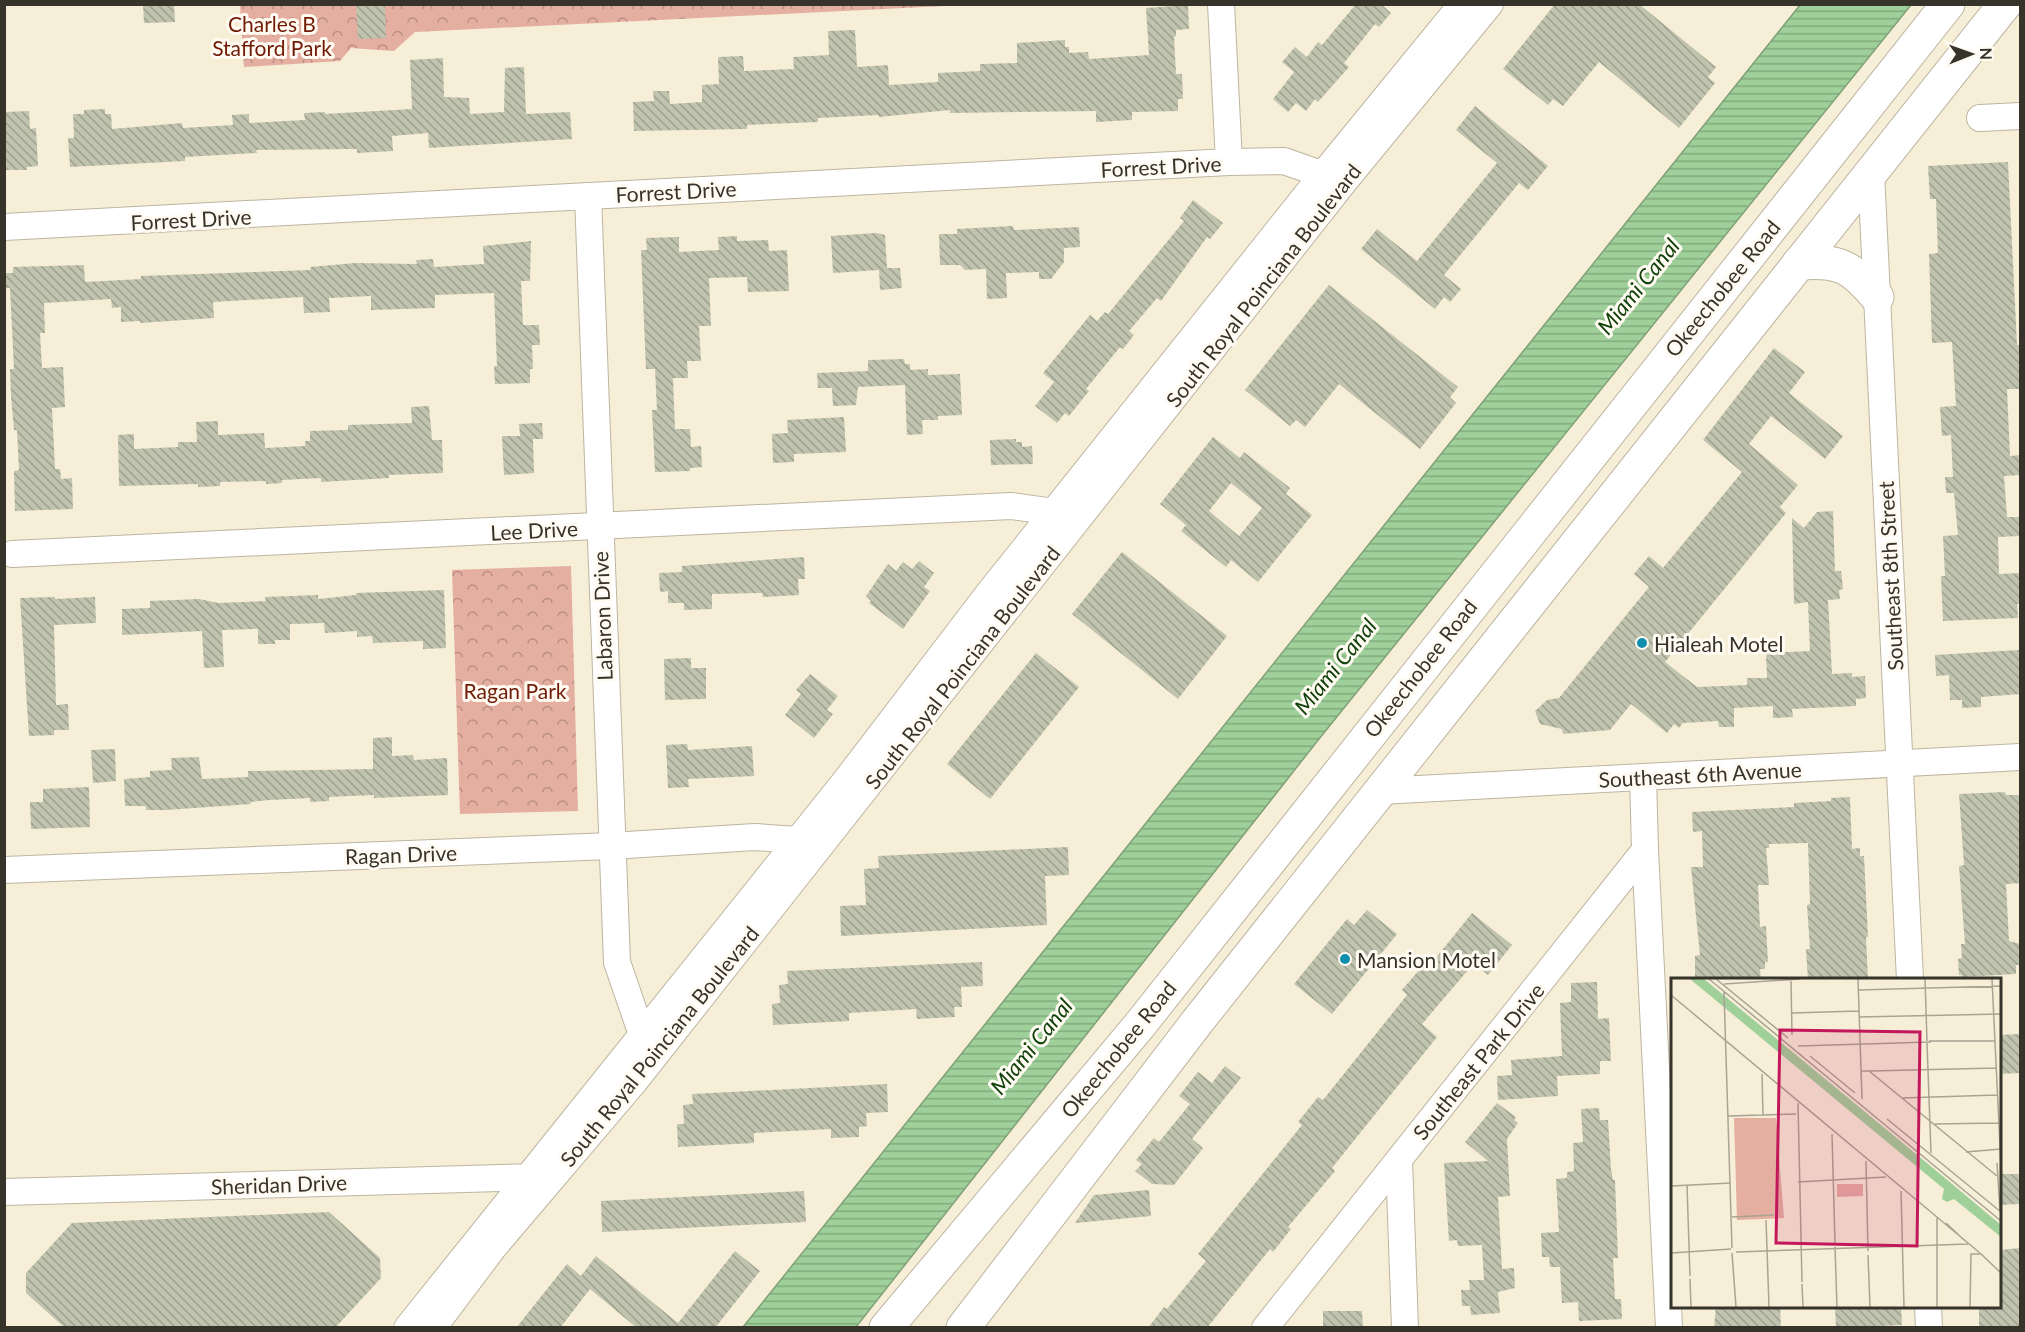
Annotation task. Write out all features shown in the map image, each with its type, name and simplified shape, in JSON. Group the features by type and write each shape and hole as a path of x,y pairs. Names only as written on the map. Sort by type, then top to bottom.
{"highway":[{"name":"Okeechobee Road","path":"886,1328 1139,1026 1948,4"},
{"path":"963,1328 1125,1114 2005,4"},
{"path":"1871,172 1875,133 1899,66"},
{"path":"1799,263 1824,261 1843,265 1860,277 1877,297"},
{"path":"936,1328 1016,1234 1125,1114"}],"street":[{"path":"1221,4 1229,162"},
{"name":"South Royal Poinciana Boulevard","path":"407,1328 541,1176 635,1081 1333,178 1462,4"},
{"name":"South Royal Poinciana Boulevard","path":"433,1328 494,1247 641,1032 797,840 1054,512 1333,178 1490,4"},
{"path":"1980,118 2020,116"},
{"name":"Forrest Drive","path":"4,227 266,215 1229,162 1284,161 1333,178"},
{"name":"Southeast 8th Street","path":"1871,172 1910,978"},
{"name":"Labaron Drive","path":"588,196 598,527 617,962 641,1032"},
{"name":"Lee Drive","path":"12,554 1011,506 1054,512"},
{"name":"Southeast 6th Avenue","path":"1380,791 2020,757"},
{"path":"1643,777 1669,1328"},
{"name":"Ragan Drive","path":"4,870 611,846 755,837 797,840"},
{"name":"Southeast Park Drive","path":"1265,1328 1645,850"},
{"path":"1399,1160 1405,1328"},
{"name":"Sheridan Drive","path":"4,1192 541,1176"},
{"path":"1928,1308 1929,1328"}],"green space":[{"name":"Charles B Stafford Park","path":"240,5 965,5 415,32 394,51 351,48 340,61 244,67"},
{"name":"Ragan Park","path":"571,566 578,811 460,814 452,570"}],"water":[{"name":"Miami Canal","path":"1800,5 1911,5 1319,739 856,1327 743,1327"}],"building":[{"path":"143,4 174,4 175,22 144,23"},
{"path":"356,4 385,4 386,38 358,39"},
{"path":"1356,4 1381,4 1391,13 1379,27 1375,24 1344,63 1349,67 1318,102 1315,99 1306,111 1296,103 1288,112 1273,99 1294,72 1282,62 1295,47 1307,57 1318,42 1322,45"},
{"path":"1555,4 1639,4 1716,67 1708,77 1715,83 1679,128 1599,62 1563,106 1553,99 1548,105 1503,69"},
{"path":"1188,5 1189,29 1176,30 1174,37 1176,74 1182,74 1183,99 1178,99 1178,111 1132,112 1132,120 1096,122 1096,111 950,113 950,110 879,117 878,115 818,118 818,122 747,125 747,129 634,131 633,102 654,101 653,91 669,91 670,104 702,102 702,85 719,84 718,57 743,56 744,71 794,69 793,57 829,55 828,31 855,30 857,67 888,65 889,85 938,82 938,73 980,71 980,64 1017,63 1017,43 1065,40 1065,47 1069,47 1069,53 1088,52 1089,59 1149,55 1146,8"},
{"path":"443,58 444,97 469,98 470,114 504,112 505,68 524,67 526,114 570,112 572,139 429,148 428,133 392,136 393,151 357,153 357,149 256,150 257,153 185,157 185,161 70,167 68,138 74,138 73,114 84,114 84,110 105,109 105,114 111,114 112,129 182,123 183,128 233,125 232,115 249,114 249,123 305,120 304,113 412,109 410,60"},
{"path":"1475,106 1548,166 1528,190 1519,183 1444,275 1461,289 1450,302 1444,297 1435,309 1361,249 1377,229 1417,261 1497,163 1456,130"},
{"path":"29,111 30,129 36,128 38,166 27,167 27,170 4,170 4,112"},
{"path":"2008,162 2017,345 2020,345 2020,389 2007,389 2010,456 2020,455 2020,475 2004,476 2007,517 2020,517 2020,536 1998,537 1999,574 2020,573 2020,604 2017,604 2018,618 1943,621 1941,576 1945,576 1943,536 1958,535 1954,493 1946,493 1945,477 1953,477 1951,435 1942,436 1940,407 1956,406 1952,342 1932,343 1929,254 1938,253 1936,199 1930,199 1928,166"},
{"path":"1193,200 1223,223 1210,239 1207,237 1161,301 1157,298 1129,331 1134,335 1123,349 1120,347 1086,389 1089,391 1069,416 1065,413 1057,423 1035,406 1054,382 1043,373 1090,315 1097,321 1105,312 1108,314 1184,221 1180,218"},
{"path":"1013,226 1014,230 1079,227 1080,247 1064,248 1064,262 1051,279 1039,279 1039,272 1006,273 1007,298 987,299 986,269 965,270 960,265 940,265 939,234 957,234 957,229"},
{"path":"876,233 885,235 887,268 900,268 902,288 880,290 879,270 833,273 831,236"},
{"path":"737,236 737,241 768,240 769,251 787,250 789,291 748,292 747,277 709,278 711,326 699,326 701,361 687,361 688,378 673,378 675,429 690,429 691,447 701,446 702,467 690,468 690,471 655,472 652,410 657,410 655,369 646,369 641,250 647,250 646,238 679,237 679,252 719,250 718,237"},
{"path":"531,241 530,281 521,281 523,325 539,325 540,345 532,345 533,369 530,369 530,383 495,384 494,366 497,366 494,293 435,295 435,308 371,310 371,296 329,298 330,312 304,313 303,297 213,302 214,318 140,323 140,321 121,322 121,307 112,308 111,299 44,303 45,333 40,333 42,368 63,367 65,407 52,408 55,469 60,469 61,479 72,478 73,509 15,511 14,471 19,470 17,430 14,430 11,396 10,369 14,369 10,288 6,288 5,273 13,273 13,267 84,265 85,282 141,279 141,276 311,270 310,267 355,263 417,264 416,260 433,259 434,267 484,264 483,246"},
{"path":"1329,285 1458,387 1450,397 1456,403 1420,449 1339,384 1305,427 1296,420 1290,426 1245,390"},
{"path":"1774,348 1805,372 1789,393 1843,436 1825,459 1771,416 1749,444 1798,485 1780,507 1786,513 1665,662 1697,687 1747,685 1747,678 1767,678 1766,653 1810,651 1808,602 1794,604 1792,518 1804,528 1817,512 1833,511 1835,571 1841,571 1843,589 1839,590 1840,599 1828,600 1832,674 1852,673 1852,677 1865,676 1866,698 1856,699 1856,706 1792,709 1793,717 1773,718 1773,706 1734,708 1734,727 1719,727 1718,721 1683,723 1679,728 1674,724 1667,733 1631,704 1610,730 1563,734 1562,729 1540,724 1535,711 1547,700 1559,698 1649,587 1634,574 1649,556 1663,568 1742,472 1703,440"},
{"path":"904,359 905,364 910,364 910,370 928,369 928,375 960,374 962,415 938,416 938,420 922,420 923,434 907,435 905,385 858,387 856,405 833,406 832,388 818,388 817,373 868,371 868,360"},
{"path":"429,406 432,440 442,440 443,473 389,475 389,478 321,482 321,478 282,480 282,483 266,484 266,481 220,482 220,486 198,487 198,484 119,486 118,435 134,434 134,449 178,447 178,442 197,442 196,422 218,421 218,435 264,433 265,448 305,446 305,441 310,441 310,431 348,430 348,425 412,423 411,407"},
{"path":"844,417 846,452 794,454 794,462 773,463 772,434 788,433 787,420"},
{"path":"542,423 543,439 533,439 534,473 504,475 502,436 520,436 519,424"},
{"path":"1213,437 1240,458 1244,452 1290,488 1286,494 1312,515 1258,582 1231,560 1226,567 1181,531 1186,525 1160,504","holes":["1231,483 1262,508 1239,536 1209,511"]},
{"path":"1016,439 1016,442 1022,442 1022,447 1032,446 1033,464 991,465 990,440"},
{"path":"1122,552 1227,636 1178,699 1072,614"},
{"path":"804,557 805,579 798,579 799,595 763,597 762,593 712,594 712,609 684,610 684,603 668,603 668,591 660,592 659,573 682,572 682,566"},
{"path":"919,561 934,573 924,587 930,591 903,629 869,603 871,601 866,596 888,564 896,571 903,562 912,569"},
{"path":"444,590 446,648 423,649 423,641 373,643 372,636 357,637 357,631 325,633 324,623 290,624 290,640 275,640 275,644 258,644 258,629 222,630 224,667 204,668 202,631 122,635 122,609 150,608 150,601 199,599 218,603 266,601 265,597 318,595 318,599 356,595 356,593"},
{"path":"55,597 55,599 95,597 96,623 54,625 56,705 68,704 69,730 54,730 54,735 29,736 20,598"},
{"path":"2019,650 2020,694 1981,697 1981,707 1962,708 1962,700 1950,700 1949,675 1936,676 1935,655"},
{"path":"1036,653 1079,687 990,799 947,764"},
{"path":"691,658 691,668 706,668 706,699 665,700 664,659"},
{"path":"810,674 838,696 827,710 833,714 814,738 785,715 801,694 796,690"},
{"path":"392,737 392,756 413,755 414,760 447,758 448,795 329,797 329,801 310,802 310,798 270,800 250,802 251,804 166,810 146,810 146,806 125,806 124,779 150,777 150,771 172,770 171,758 199,757 202,779 248,777 248,771 373,769 373,738"},
{"path":"687,744 688,750 752,746 754,776 688,779 689,787 668,788 666,745"},
{"path":"115,749 116,781 93,783 91,750"},
{"path":"89,787 90,827 31,829 30,802 43,802 43,789"},
{"path":"2005,792 2006,795 2020,795 2020,883 2006,884 2009,941 2020,944 2020,965 2016,965 2016,974 1962,977 1959,975 1958,959 1962,958 1961,944 1965,944 1959,866 1964,865 1959,794"},
{"path":"1850,797 1852,849 1860,848 1860,856 1864,856 1868,978 1808,978 1806,949 1810,949 1807,905 1810,904 1808,843 1769,844 1769,848 1766,848 1769,885 1758,885 1760,927 1766,926 1768,962 1765,962 1765,969 1760,969 1761,978 1695,978 1695,956 1700,955 1691,867 1703,867 1702,831 1693,832 1692,812 1794,807 1794,803 1831,801 1831,798"},
{"path":"1068,847 1069,875 1045,876 1047,925 841,936 840,906 866,905 864,869 879,868 878,856"},
{"name":"Mansion Motel","path":"1367,910 1397,934 1332,1014 1294,984 1347,919 1354,925"},
{"path":"1472,913 1512,945 1488,975 1474,963 1422,1024 1437,1037 1332,1168 1335,1171 1288,1227 1291,1229 1273,1252 1270,1249 1207,1328 1148,1328 1164,1307 1167,1309 1206,1261 1198,1254 1302,1125 1298,1122 1318,1097 1323,1100 1407,995 1402,990 1431,956 1435,959"},
{"path":"982,962 983,986 961,987 962,1007 954,1007 955,1017 917,1019 916,1009 849,1013 849,1021 773,1025 772,1004 780,1003 779,985 788,984 787,971"},
{"path":"1597,982 1598,1019 1609,1018 1611,1061 1600,1061 1600,1074 1557,1076 1558,1096 1498,1100 1497,1076 1512,1075 1511,1060 1562,1056 1560,1003 1571,1002 1571,983"},
{"path":"2019,1034 2020,1073 2001,1074 2001,1035"},
{"path":"1225,1066 1241,1078 1192,1139 1203,1148 1174,1185 1152,1184 1135,1171 1142,1164 1136,1160 1154,1138 1159,1142 1190,1104 1179,1096 1198,1072 1212,1083"},
{"path":"887,1084 888,1112 866,1113 867,1126 859,1127 859,1137 831,1138 831,1129 754,1133 754,1143 678,1147 677,1124 684,1124 683,1105 693,1104 692,1094"},
{"path":"1497,1103 1516,1117 1514,1120 1518,1123 1507,1139 1510,1196 1498,1197 1502,1269 1514,1268 1515,1288 1498,1292 1500,1313 1471,1315 1470,1306 1462,1306 1461,1290 1470,1290 1469,1280 1484,1280 1482,1245 1458,1246 1457,1240 1449,1241 1444,1163 1488,1161 1465,1142"},
{"path":"1599,1108 1600,1120 1608,1120 1611,1169 1613,1180 1615,1180 1618,1258 1613,1258 1615,1299 1621,1299 1622,1319 1579,1321 1578,1302 1562,1303 1560,1267 1550,1267 1549,1257 1542,1257 1541,1233 1559,1232 1556,1179 1567,1178 1567,1172 1574,1171 1573,1143 1583,1142 1581,1109"},
{"path":"2001,1174 2020,1174 2020,1204 2001,1205"},
{"path":"1149,1190 1151,1216 1075,1223 1094,1195"},
{"path":"804,1191 806,1222 602,1232 601,1201"},
{"path":"329,1212 380,1258 381,1278 335,1328 65,1328 26,1293 26,1273 72,1223"},
{"path":"2020,1248 2020,1328 1979,1328 1979,1308 2001,1308 2001,1250"},
{"path":"735,1251 760,1271 715,1328 637,1328 590,1289 560,1328 516,1328 567,1264 581,1276 596,1256 678,1323"},
{"path":"1716,1308 1780,1308 1781,1328 1714,1328"},
{"path":"1835,1308 1901,1308 1902,1325 1836,1328"},
{"path":"1323,1311 1362,1311 1363,1328 1323,1328"}],"place":[{"name":"Hialeah Motel","path":"1642,643"},
{"name":"Mansion Motel","path":"1345,959"}]}
